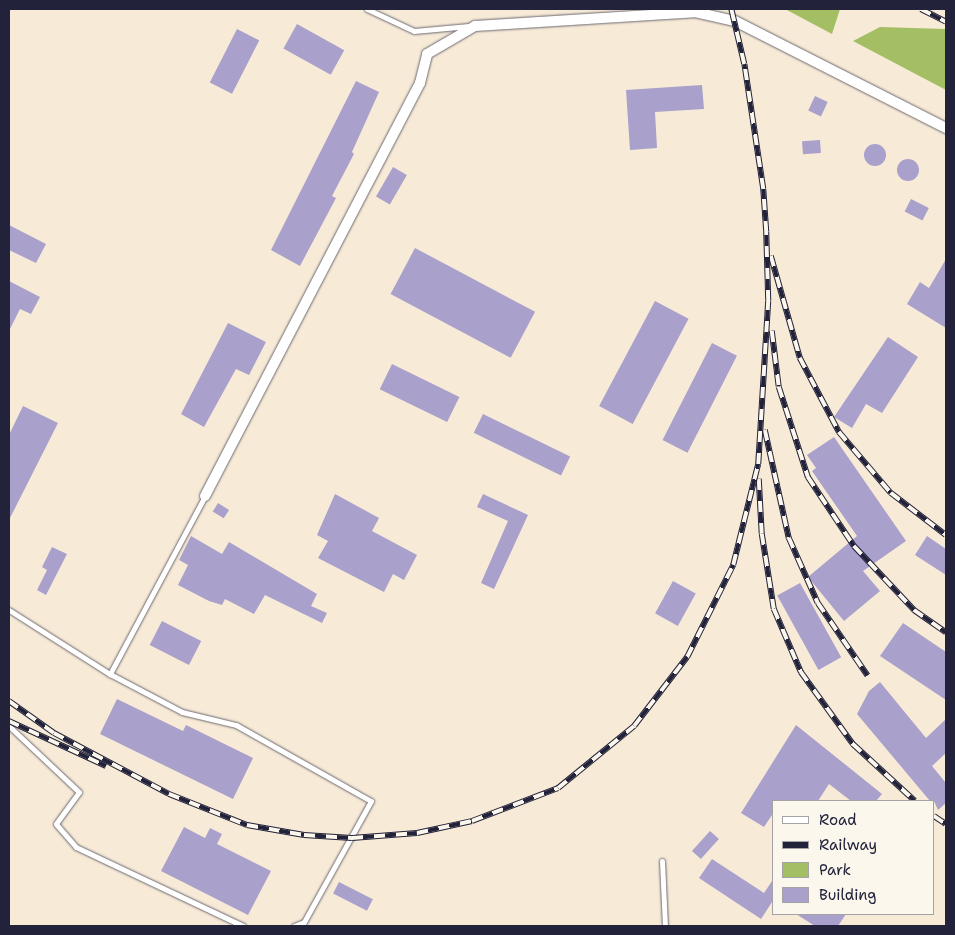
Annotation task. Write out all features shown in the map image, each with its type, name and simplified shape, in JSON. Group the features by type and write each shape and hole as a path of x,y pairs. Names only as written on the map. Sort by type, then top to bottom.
{"street":[{"path":"205,496 420,83 427,54 475,26 703,14 735,21 946,128"}],"lane":[{"path":"367,9 414,31 475,26"},
{"path":"110,674 205,496"},
{"path":"9,610 110,674 182,712 236,725 370,801 304,922 294,926"},
{"path":"10,728 79,792 56,824 76,847 243,926"},
{"path":"662,862 665,926"}],"green space":[{"path":"785,9 840,9 832,34"},
{"path":"880,27 946,29 946,90 853,41"}],"building":[{"path":"297,24 344,50 331,75 283,48"},
{"path":"237,29 259,40 232,94 210,82"},
{"path":"356,81 379,92 352,152 354,154 332,196 336,198 300,266 271,250"},
{"path":"702,85 704,109 655,112 657,148 630,150 626,90"},
{"path":"815,96 828,102 821,116 808,111"},
{"path":"820,140 821,153 803,154 802,141"},
{"path":"875,144 883,147 886,155 883,163 875,166 867,163 864,155 867,147"},
{"path":"908,159 918,166 919,170 912,180 908,181 898,174 897,170 904,160"},
{"path":"393,167 407,175 390,204 376,196"},
{"path":"911,199 929,208 922,221 905,211"},
{"path":"9,225 46,244 36,263 9,250"},
{"path":"415,248 535,312 511,358 391,294"},
{"path":"946,259 946,328 907,304 920,282 929,288"},
{"path":"9,281 40,297 31,314 20,309 9,331"},
{"path":"655,301 689,319 633,424 599,406"},
{"path":"228,323 266,342 249,375 236,369 204,427 181,414"},
{"path":"888,337 918,357 882,413 866,404 852,428 834,417"},
{"path":"712,343 737,356 687,453 663,440"},
{"path":"392,364 459,397 447,422 380,389"},
{"path":"23,406 58,423 9,520 9,435"},
{"path":"483,414 570,457 561,475 474,433"},
{"path":"834,437 906,541 863,571 880,591 844,621 808,577 857,536 812,471 816,468 807,455"},
{"path":"335,494 379,518 372,531 417,555 404,580 393,574 384,592 318,558 328,541 317,535"},
{"path":"483,494 528,515 494,589 481,583 508,521 477,507"},
{"path":"218,503 229,510 224,518 213,511"},
{"path":"191,536 222,554 229,542 317,594 311,606 327,613 322,623 265,595 254,614 225,599 222,605 209,601 178,585 188,565 179,560"},
{"path":"927,536 946,549 946,575 915,555"},
{"path":"52,547 67,554 46,595 37,590 47,570 42,567"},
{"path":"673,581 696,594 678,626 655,613"},
{"path":"800,583 841,657 818,670 777,596"},
{"path":"162,621 201,641 189,665 150,645"},
{"path":"903,623 946,652 946,700 880,656"},
{"path":"880,682 926,738 946,719 946,753 932,766 946,783 946,803 938,810 935,800 929,800 857,714 869,691"},
{"path":"117,699 183,731 186,725 253,758 233,799 100,734"},
{"path":"796,725 882,794 877,800 850,800 829,784 819,800 772,800 772,815 764,827 741,813"},
{"path":"184,827 205,838 210,828 222,834 217,844 271,871 248,915 161,871"},
{"path":"710,831 719,839 701,859 692,851"},
{"path":"712,859 764,893 772,881 772,902 761,919 699,878"},
{"path":"339,882 373,899 367,911 333,894"},
{"path":"798,915 845,915 838,926 815,926"}],"railway":[{"path":"9,701 54,733 169,794 247,825 304,835 352,838 417,833 472,821 558,788 634,726 687,657 733,565 758,464 768,301 766,232 763,189 744,64 731,9"},
{"path":"921,9 946,22"},
{"path":"771,256 800,358 839,432 891,493 946,535"},
{"path":"772,331 779,387 808,477 854,546 914,610 946,632"},
{"path":"765,430 789,538 818,603 868,676"},
{"path":"759,479 762,534 774,609 801,672 853,744 914,800"},
{"path":"9,721 106,766"},
{"path":"935,817 946,824"}]}
